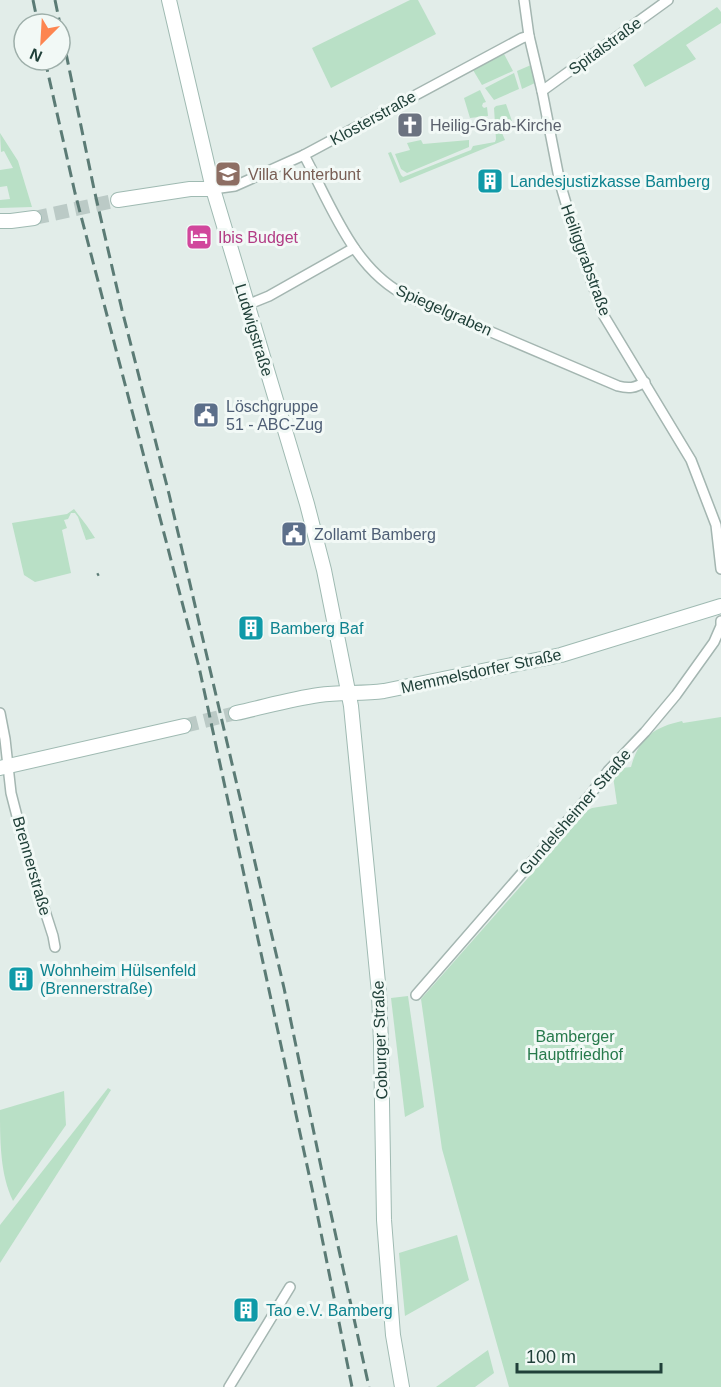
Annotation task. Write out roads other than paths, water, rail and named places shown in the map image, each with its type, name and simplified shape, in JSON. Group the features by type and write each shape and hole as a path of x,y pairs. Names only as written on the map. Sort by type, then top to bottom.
{"street":[{"name":"Ludwigstraße","path":"169,0 213,189 307,504 324,570 349,694"},
{"name":"Heiliggrabstraße","path":"524,0 528,36 542,91 560,183 578,244 604,316 691,460 716,525 721,568"},
{"name":"Spitalstraße","path":"542,91 668,0"},
{"name":"Klosterstraße","path":"213,189 235,186 304,155 528,36"},
{"name":"Spiegelgraben","path":"304,155 348,239 374,273 388,285 401,293 618,386 634,388 645,382"},
{"path":"118,200 190,189 213,189"},
{"path":"0,221 34,218"},
{"path":"247,305 269,296 354,248"},
{"name":"Memmelsdorfer Straße","path":"236,713 316,696 384,691 561,655 721,606"},
{"name":"Gundelsheimer Straße","path":"416,995 590,795 608,771 665,709 714,642 721,621"},
{"name":"Coburger Straße","path":"349,694 374,925 379,993 386,1244 393,1335 402,1387"},
{"name":"Brennerstraße","path":"0,713 5,739 4,768 27,855 53,936 54,947"},
{"path":"4,768 184,726"},
{"path":"229,1387 290,1287"}],"tunnel":[{"path":"34,218 118,200"},
{"path":"184,726 236,713"}],"railway":[{"path":"33,0 36,12"},
{"path":"55,0 94,189 122,310 169,494 284,988 369,1387"},
{"path":"48,72 75,193 199,667 313,1193 352,1387"}],"place":[{"name":"Heilig-Grab-Kirche","path":"410,125"},
{"name":"Villa Kunterbunt","path":"228,174"},
{"name":"Landesjustizkasse Bamberg","path":"490,181"},
{"name":"Ibis Budget","path":"199,237"},
{"name":"Löschgruppe 51 - ABC-Zug","path":"206,415"},
{"name":"Zollamt Bamberg","path":"294,534"},
{"name":"Bamberg Baf","path":"251,628"},
{"name":"Wohnheim Hülsenfeld (Brennerstraße)","path":"21,979"},
{"name":"Tao e.V. Bamberg","path":"246,1310"}],"park label":[{"name":"Bamberger Hauptfriedhof","path":"575,1045"}]}
